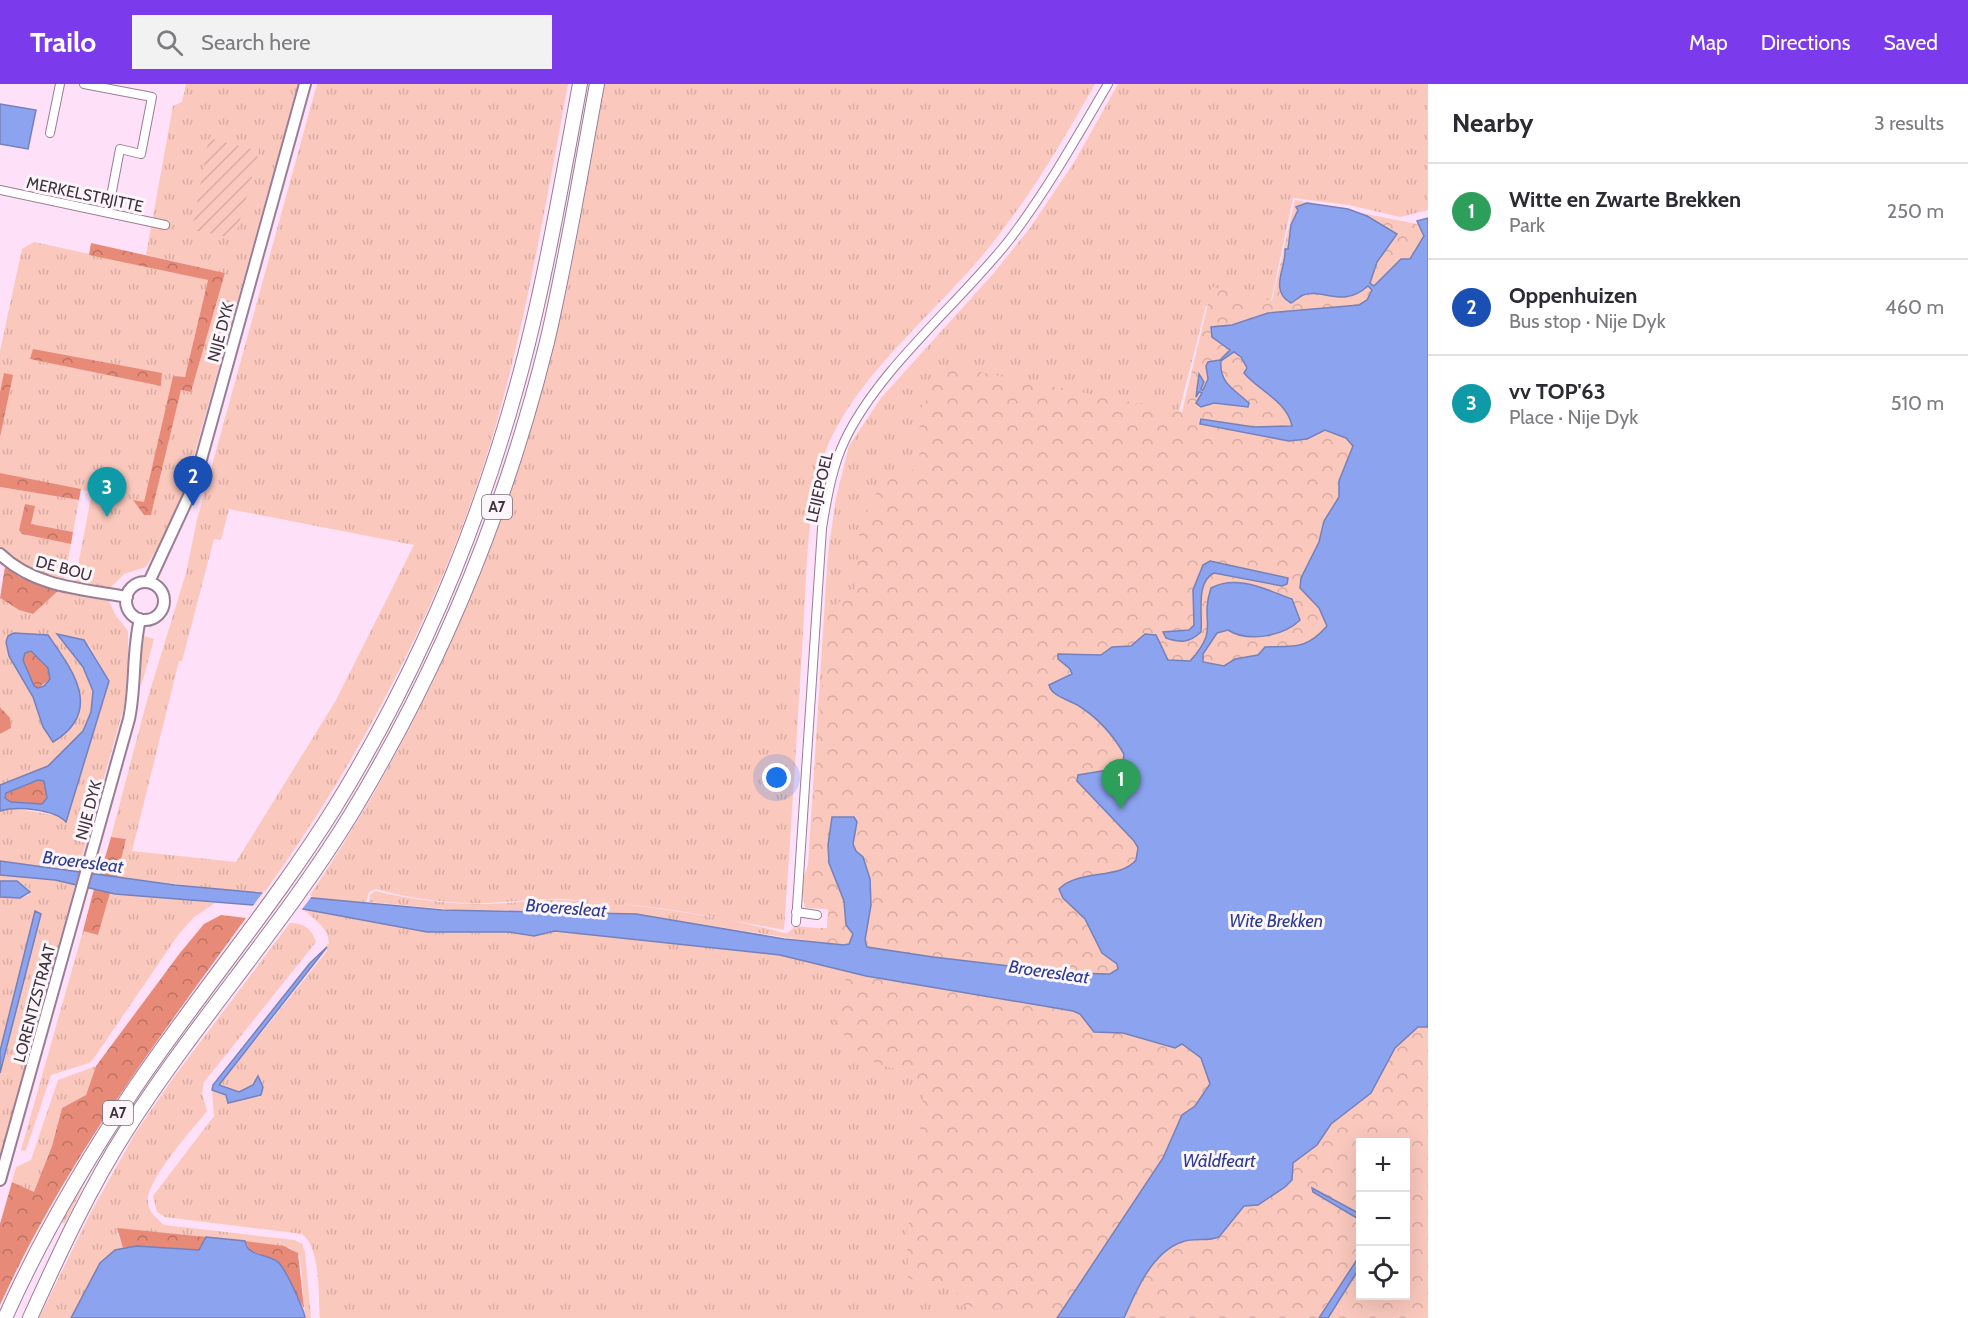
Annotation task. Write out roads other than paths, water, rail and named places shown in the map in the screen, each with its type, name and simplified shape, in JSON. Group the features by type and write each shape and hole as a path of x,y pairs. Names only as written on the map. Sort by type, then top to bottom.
{"highway":[{"name":"A7","path":"5,1318 46,1236 106,1133 135,1088 280,891 334,808 399,693 462,553 487,488 517,387 539,296 580,84"},
{"name":"A7","path":"30,1318 69,1235 128,1128 299,893 351,815 398,734 442,646 487,537 524,427 547,340 597,84"}],"street":[{"path":"50,133 60,84"},
{"path":"84,84 152,97 141,154 120,149 108,212"},
{"name":"NIJE DYK","path":"149,582 194,485 305,84"},
{"name":"LEIJEPOEL","path":"796,922 822,528 834,466 854,424 879,388 984,270 1022,222 1068,152 1108,84"},
{"name":"MERKELSTRJITTE","path":"0,190 165,225"},
{"name":"DE BOU","path":"0,554 19,570 38,579 127,597"},
{"path":"149,582 160,590 163,606 153,618 140,619 128,610 127,597 134,585 149,582"},
{"name":"NIJE DYK","path":"88,867 131,709 133,650 140,619"},
{"name":"LORENTZSTRAAT","path":"0,1180 88,867"},
{"path":"796,912 818,915"}],"water":[{"path":"0,104 36,110 28,149 0,144"},
{"name":"Wite Brekken","path":"1307,203 1348,209 1367,216 1397,234 1377,262 1370,283 1374,286 1401,259 1410,259 1424,236 1417,221 1428,218 1428,1027 1418,1027 1395,1048 1371,1093 1331,1124 1317,1145 1293,1163 1292,1180 1285,1187 1258,1205 1244,1206 1219,1237 1182,1242 1162,1254 1146,1274 1124,1318 1057,1318 1163,1158 1182,1115 1195,1106 1210,1084 1201,1058 1182,1044 1175,1048 1123,1033 1094,1032 1080,1014 1073,1011 866,976 780,955 555,931 534,936 509,932 427,932 303,909 115,894 55,880 0,875 0,861 175,885 442,910 636,914 784,939 844,945 849,944 853,934 846,925 844,901 829,863 828,845 832,817 854,817 857,822 853,844 856,851 863,857 870,879 871,905 865,940 867,947 1070,973 1110,974 1118,969 1117,964 1102,953 1085,919 1063,898 1059,889 1077,879 1120,870 1136,860 1138,848 1134,841 1077,781 1078,775 1108,770 1123,761 1124,754 1099,721 1079,706 1057,695 1049,685 1072,674 1070,669 1058,659 1058,654 1101,655 1112,647 1131,646 1145,634 1156,635 1168,660 1190,661 1205,640 1211,588 1221,584 1252,585 1292,599 1300,620 1285,630 1266,636 1245,636 1228,630 1217,633 1203,654 1203,662 1224,666 1235,659 1258,655 1265,647 1306,643 1327,626 1319,608 1300,588 1301,578 1319,542 1324,521 1339,497 1339,481 1353,446 1346,438 1325,430 1307,439 1289,441 1200,424 1201,419 1254,427 1292,426 1289,417 1279,403 1244,373 1247,368 1241,357 1234,352 1221,361 1222,375 1229,385 1249,403 1248,407 1214,403 1201,407 1196,403 1202,393 1199,392 1196,397 1199,374 1204,382 1201,389 1203,390 1208,379 1206,366 1208,362 1220,360 1230,350 1212,337 1211,327 1232,325 1268,313 1359,305 1367,300 1372,290 1368,286 1350,296 1311,294 1303,295 1291,303 1284,298 1280,278 1285,249 1288,249 1291,225 1298,210 1296,207"},
{"path":"1210,561 1288,578 1287,584 1282,586 1214,573 1208,577 1202,591 1201,632 1185,641 1166,638 1163,632 1189,630 1194,625 1193,590 1203,565"},
{"path":"14,633 48,635 74,677 79,690 80,704 77,717 68,730 53,742 43,727 33,697 9,656 6,642 8,636","holes":["31,651 48,668 50,679 44,686 38,688 34,686 23,660 25,653"]},
{"path":"57,634 84,640 109,681 66,822 44,811 16,809 0,811 0,785 48,766 83,731 91,712 93,691 83,667","holes":["38,780 44,781 47,798 42,804 11,802 5,798 6,793"]},
{"path":"0,881 17,881 30,892 20,898 0,897"},
{"path":"35,911 41,914 0,1073 0,1051"},
{"path":"327,947 219,1085 239,1092 253,1085 258,1076 263,1087 261,1095 228,1103 226,1095 212,1090 213,1085 310,963"},
{"path":"1312,1188 1356,1212 1356,1218 1313,1192"},
{"path":"206,1237 245,1241 254,1253 279,1263 286,1273 305,1318 71,1318 100,1263 115,1250 136,1246 199,1250"},
{"path":"1356,1261 1356,1273 1328,1318 1319,1318"}],"place":[{"name":"Oppenhuizen","path":"193,506"},
{"name":"vv TOP'63","path":"107,517"},
{"name":"Witte en Zwarte Brekken","path":"1121,809"}],"water label":[{"name":"Broeresleat","path":"83,862"},
{"name":"Broeresleat","path":"566,908"},
{"name":"Broeresleat","path":"1049,972"},
{"name":"Wâldfeart","path":"1219,1161"}]}
